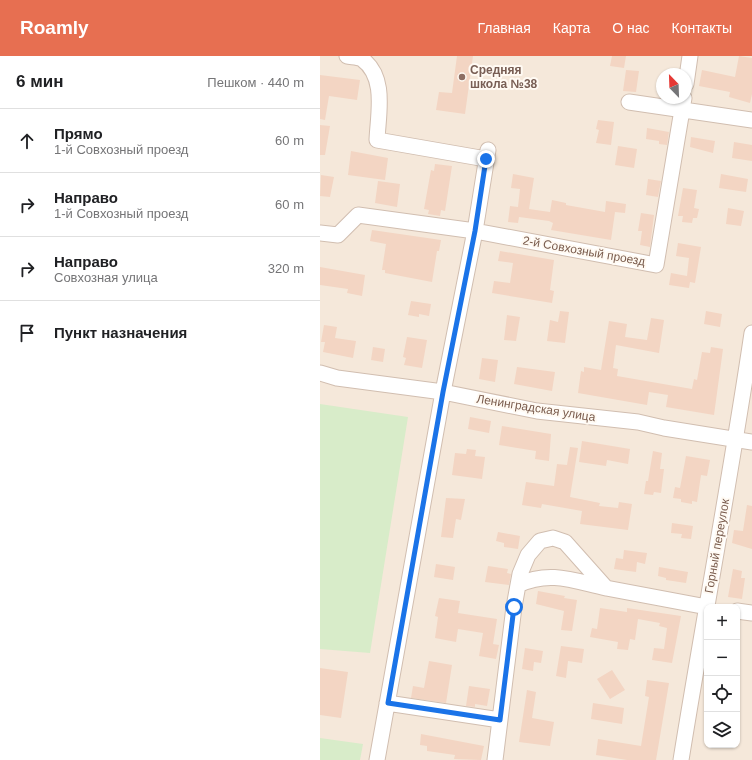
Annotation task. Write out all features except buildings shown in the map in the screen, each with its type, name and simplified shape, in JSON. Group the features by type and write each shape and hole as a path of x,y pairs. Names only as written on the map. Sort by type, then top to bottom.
{"street":[{"path":"688,68 690,56"},
{"path":"354,57 376,77 379,93 378,140 487,154 475,231 443,392 377,760"},
{"path":"629,102 656,103"},
{"path":"683,104 752,120"},
{"name":"2-й Совхозный проезд","path":"475,231 656,265 683,104"},
{"path":"320,233 338,235 358,215 475,231"},
{"name":"Горный переулок","path":"707,604 736,440 752,332"},
{"name":"Ленинградская улица","path":"320,373 337,378 443,392 537,411 638,422 664,428 752,442"},
{"path":"495,760 518,585 528,555 540,541 552,538 565,542 606,588"},
{"path":"518,585 529,580 546,576 704,607"},
{"path":"740,611 752,613"},
{"name":"Горный переулок","path":"681,760 704,619"},
{"path":"388,703 500,720"}],"shaded area":[{"path":"320,56 752,56 752,760 320,760"}],"green space":[{"path":"320,404 408,417 370,653 320,649"},
{"path":"320,738 363,744 360,760 320,760"}],"place":[{"name":"Средняя школа №38","path":"462,77"}],"route":[{"path":"486,159 475,231 443,392 388,703 500,720 514,607"}]}
